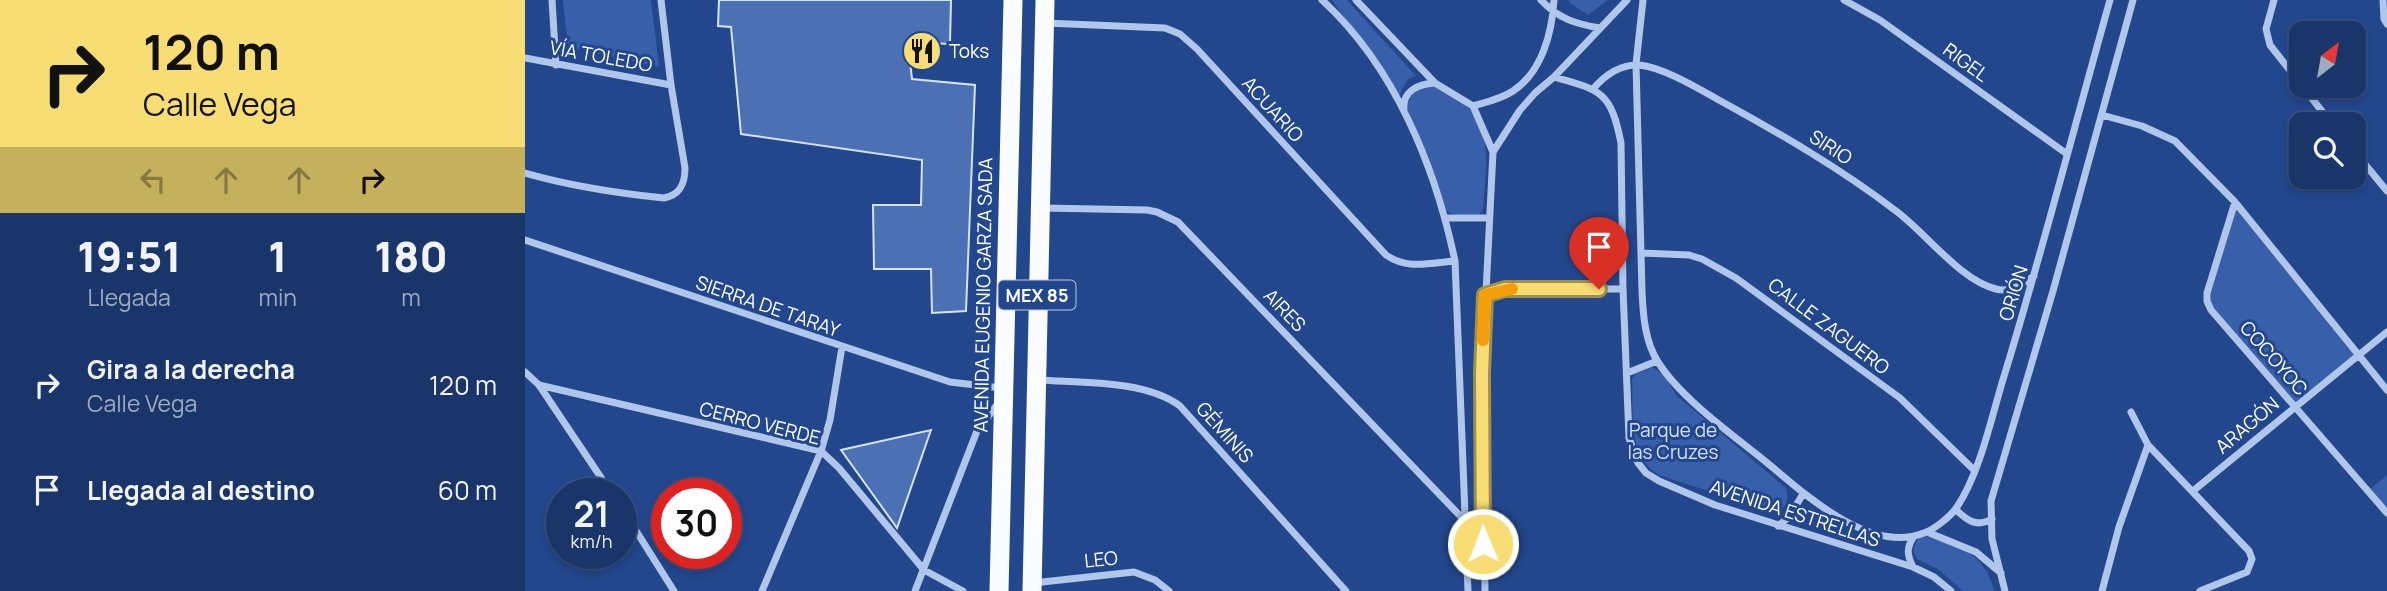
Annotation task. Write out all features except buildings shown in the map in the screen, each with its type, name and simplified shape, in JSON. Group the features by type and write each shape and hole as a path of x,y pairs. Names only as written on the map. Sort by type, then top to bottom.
{"highway":[{"name":"AVENIDA EUGENIO GARZA SADA","path":"999,591 1013,0"},
{"name":"MEX 85","path":"1032,587 1045,0"}],"street":[{"path":"552,0 556,65"},
{"path":"525,173 605,192 664,198 678,192 685,179 685,168 671,85 661,0"},
{"path":"1322,0 1342,19 1394,91 1446,218 1455,261 1468,591"},
{"path":"1356,0 1435,83 1472,106 1493,152 1482,373 1485,591"},
{"path":"1541,0 1553,13 1586,26 1601,28"},
{"path":"1472,106 1499,99 1523,84 1534,71 1545,49 1554,0"},
{"path":"1493,152 1520,110 1627,0"},
{"name":"AVENIDA ESTRELLAS","path":"1643,0 1636,64 1643,319 1657,361 1677,386 1803,494 1836,517 1877,534 1914,536"},
{"name":"RIGEL","path":"1844,0 1880,20 2067,155"},
{"name":"ORIÓN","path":"1914,536 1927,532 1956,510 1975,471 2035,276 2110,0"},
{"name":"ORIÓN","path":"2005,591 1992,539 1991,501 2133,0"},
{"path":"2274,0 2266,29 2270,45 2323,112"},
{"path":"2383,0 2383,19 2387,24"},
{"name":"ACUARIO","path":"1044,23 1165,28 1179,34 1196,49 1386,255 1412,266 1455,261"},
{"name":"VÍA TOLEDO","path":"525,58 671,85"},
{"path":"1554,77 1594,88 1609,73 1636,64"},
{"name":"SIRIO","path":"1636,64 1694,86 1820,157 1898,212 1963,271 1985,286 2013,290 2035,276"},
{"path":"1404,113 1403,103 1415,86 1435,83"},
{"name":"AVENIDA ESTRELLAS","path":"1594,88 1613,111 1622,143 1623,289 1629,438 1632,452 1646,473 1715,505 1913,567 1951,591"},
{"path":"2102,115 2142,126 2175,141 2235,202 2387,390"},
{"path":"2366,166 2387,191"},
{"name":"COCOYOC","path":"2235,202 2207,293 2211,310 2387,513"},
{"name":"AIRES","path":"1039,208 1147,210 1178,222 1465,522"},
{"path":"1446,218 1489,218"},
{"name":"SIERRA DE TARAY","path":"525,240 950,382 1004,392"},
{"name":"CALLE ZAGUERO","path":"1642,253 1689,255 1702,259 1736,278 1900,398 1975,471"},
{"path":"1485,295 1505,289 1623,289"},
{"name":"ARAGÓN","path":"2193,491 2387,332"},
{"path":"762,591 821,451 830,420 842,347"},
{"path":"1627,373 1657,361"},
{"path":"526,373 539,384 601,478"},
{"name":"GÉMINIS","path":"1035,379 1150,390 1172,400 1346,591"},
{"name":"CERRO VERDE","path":"539,384 821,451 839,468 923,570 963,591"},
{"path":"915,591 977,431 1004,392"},
{"path":"2131,412 2148,445 2249,551 2252,559 2247,572 2200,591"},
{"path":"2102,591 2119,527 2148,445"},
{"path":"1778,526 1790,517 1803,494"},
{"path":"1956,510 1971,522 1979,524 1991,519"},
{"path":"637,532 674,591"},
{"path":"1927,532 1976,552 2001,574"},
{"path":"1913,567 1907,549 1914,536"},
{"name":"LEO","path":"1032,587 1134,572 1155,580 1169,591"}],"green space":[{"path":"563,0 651,0 659,67 568,47"},
{"path":"1332,0 1347,0 1416,76 1408,79 1399,95"},
{"path":"1569,0 1608,0 1588,15"},
{"path":"1433,84 1465,105 1481,127 1486,168 1483,209 1479,215 1456,215 1444,208 1427,153 1407,108 1415,90"},
{"path":"2235,202 2359,354 2294,406 2207,301"},
{"name":"Parque de las Cruzes","path":"1652,367 1665,376 1676,395 1786,488 1787,501 1784,507 1773,512 1659,475 1648,467 1636,445 1632,379 1636,374"},
{"path":"2387,475 2387,513 2368,491"},
{"path":"1924,536 1948,541 1969,552 1985,569 1994,591 1963,591 1938,569 1917,559 1913,549 1918,538"}],"slow traffic":[{"path":"1483,340 1485,295 1512,289"}],"place":[{"name":"Toks","path":"922,51"}],"route":[{"path":"1483,544 1482,373 1485,295 1505,289 1599,289"}]}
